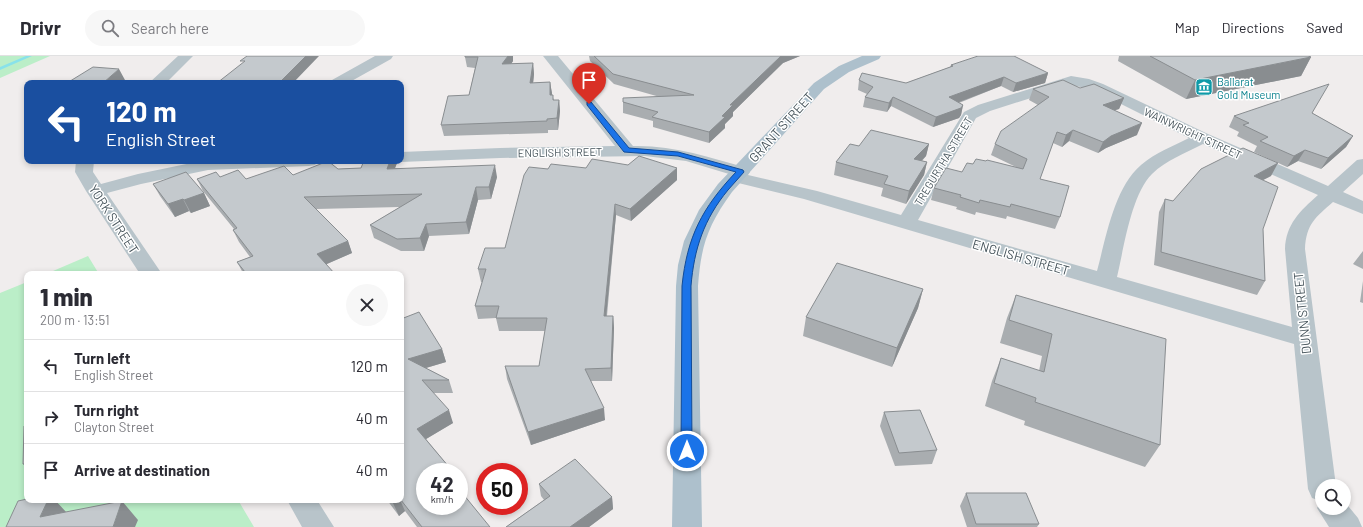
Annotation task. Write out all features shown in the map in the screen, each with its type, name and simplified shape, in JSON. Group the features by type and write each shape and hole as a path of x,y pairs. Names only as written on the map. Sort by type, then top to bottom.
{"main road":[{"name":"GRANT STREET","path":"687,527 687,286 689,265 694,241 709,210 738,174 818,86 844,69 874,56"}],"street":[{"path":"161,80 186,56"},
{"path":"342,80 386,56"},
{"path":"550,56 627,150"},
{"name":"TREGURTHA STREET","path":"906,224 970,115 984,108 1066,81 1079,81"},
{"name":"WAINWRIGHT STREET","path":"1079,81 1098,87 1202,138 1363,208"},
{"path":"1105,281 1127,200 1137,181 1148,169 1202,138"},
{"name":"ENGLISH STREET","path":"404,157 627,150 678,154 738,174 810,194 906,224 1305,339"},
{"name":"YORK STREET","path":"85,164 84,172 149,271"},
{"path":"95,190 138,179 216,164"},
{"name":"DUNN STREET","path":"1321,479 1295,249 1296,235 1299,225 1306,216 1363,164"},
{"path":"303,503 319,527"},
{"path":"1338,515 1347,527"}],"green space":[{"path":"0,56 50,56 0,78"},
{"path":"88,256 97,271 53,271"},
{"path":"24,283 24,503 240,503 254,527 0,527 0,293"}],"building":[{"path":"247,56 306,56 282,80 221,80 245,61 240,61"},
{"path":"465,56 508,56 502,64 533,63 530,83 550,82 550,95 553,95 553,100 559,100 557,118 547,119 547,121 441,125 448,96 469,95 478,57"},
{"path":"594,56 781,56 730,105 733,105 722,116 725,117 709,132 652,117 658,112 623,102 623,98 694,95 613,74"},
{"path":"978,56 1014,56 1048,73 1016,83 1004,77 949,97 963,105 961,108 936,117 893,97 889,103 865,97 873,87 859,80 862,73 906,83"},
{"path":"1150,56 1308,56 1311,57 1195,80"},
{"path":"93,67 119,69 106,80 72,80"},
{"path":"1063,80 1080,88 1094,84 1124,98 1103,105 1142,123 1111,136 1103,142 1073,130 1066,135 1057,132 1040,179 1069,186 1060,217 1011,204 1010,207 980,200 979,203 960,197 961,195 934,188 946,168 962,172 967,163 973,164 976,159 987,160 1023,169 1027,159 995,144 1001,131 1049,97 1033,89"},
{"path":"1329,84 1312,113 1353,136 1328,158 1305,150 1294,156 1260,141 1268,137 1243,125 1249,123 1234,116"},
{"path":"871,130 929,144 914,159 927,162 909,191 884,184 888,176 836,162 850,144 859,146"},
{"path":"1243,148 1278,163 1254,176 1278,187 1263,229 1265,281 1161,252 1165,199 1173,201 1201,169"},
{"path":"639,156 677,168 630,209 615,204 604,316 613,316 611,368 585,369 604,408 528,432 505,366 539,366 547,318 496,318 499,306 475,306 486,269 478,269 485,248 505,248 524,175 529,167 548,169 551,164 586,168 592,159 628,165"},
{"path":"320,164 332,164 338,169 361,168 363,164 389,164 387,169 495,165 489,187 476,187 466,222 426,224 420,238 397,239 370,225 422,194 304,197 348,241 317,254 332,271 244,271 237,262 253,256 233,230 237,228 197,179 216,172 220,177 238,170 246,179 284,166 293,175"},
{"path":"186,172 204,193 168,204 153,184"},
{"path":"837,263 923,289 897,348 806,317"},
{"path":"1016,295 1166,339 1160,445 1035,402 1036,398 994,383 1001,358 1044,372 1052,334 1009,320"},
{"path":"419,312 442,349 408,359 449,380 422,380 449,410 417,429 446,463 416,463 416,515 468,515 468,500 476,510 476,515 480,515 490,527 422,527 404,503 404,318"},
{"path":"920,410 937,450 899,453 884,412"},
{"path":"24,426 24,464 23,464"},
{"path":"575,459 612,497 570,527 506,527 523,515 528,515 528,512 550,496 539,484"},
{"path":"966,493 1026,493 1039,524 976,524"},
{"path":"24,500 24,503 47,503 40,517 112,503 121,503 113,527 6,527 18,501"}],"waterway":[{"path":"0,69 30,56"}],"place":[{"name":"Ballarat Gold Museum","path":"1204,87"}],"route":[{"path":"589,104 627,150 678,154 697,158 741,172 725,188 709,210 694,241 689,265 687,286 687,451"}]}
